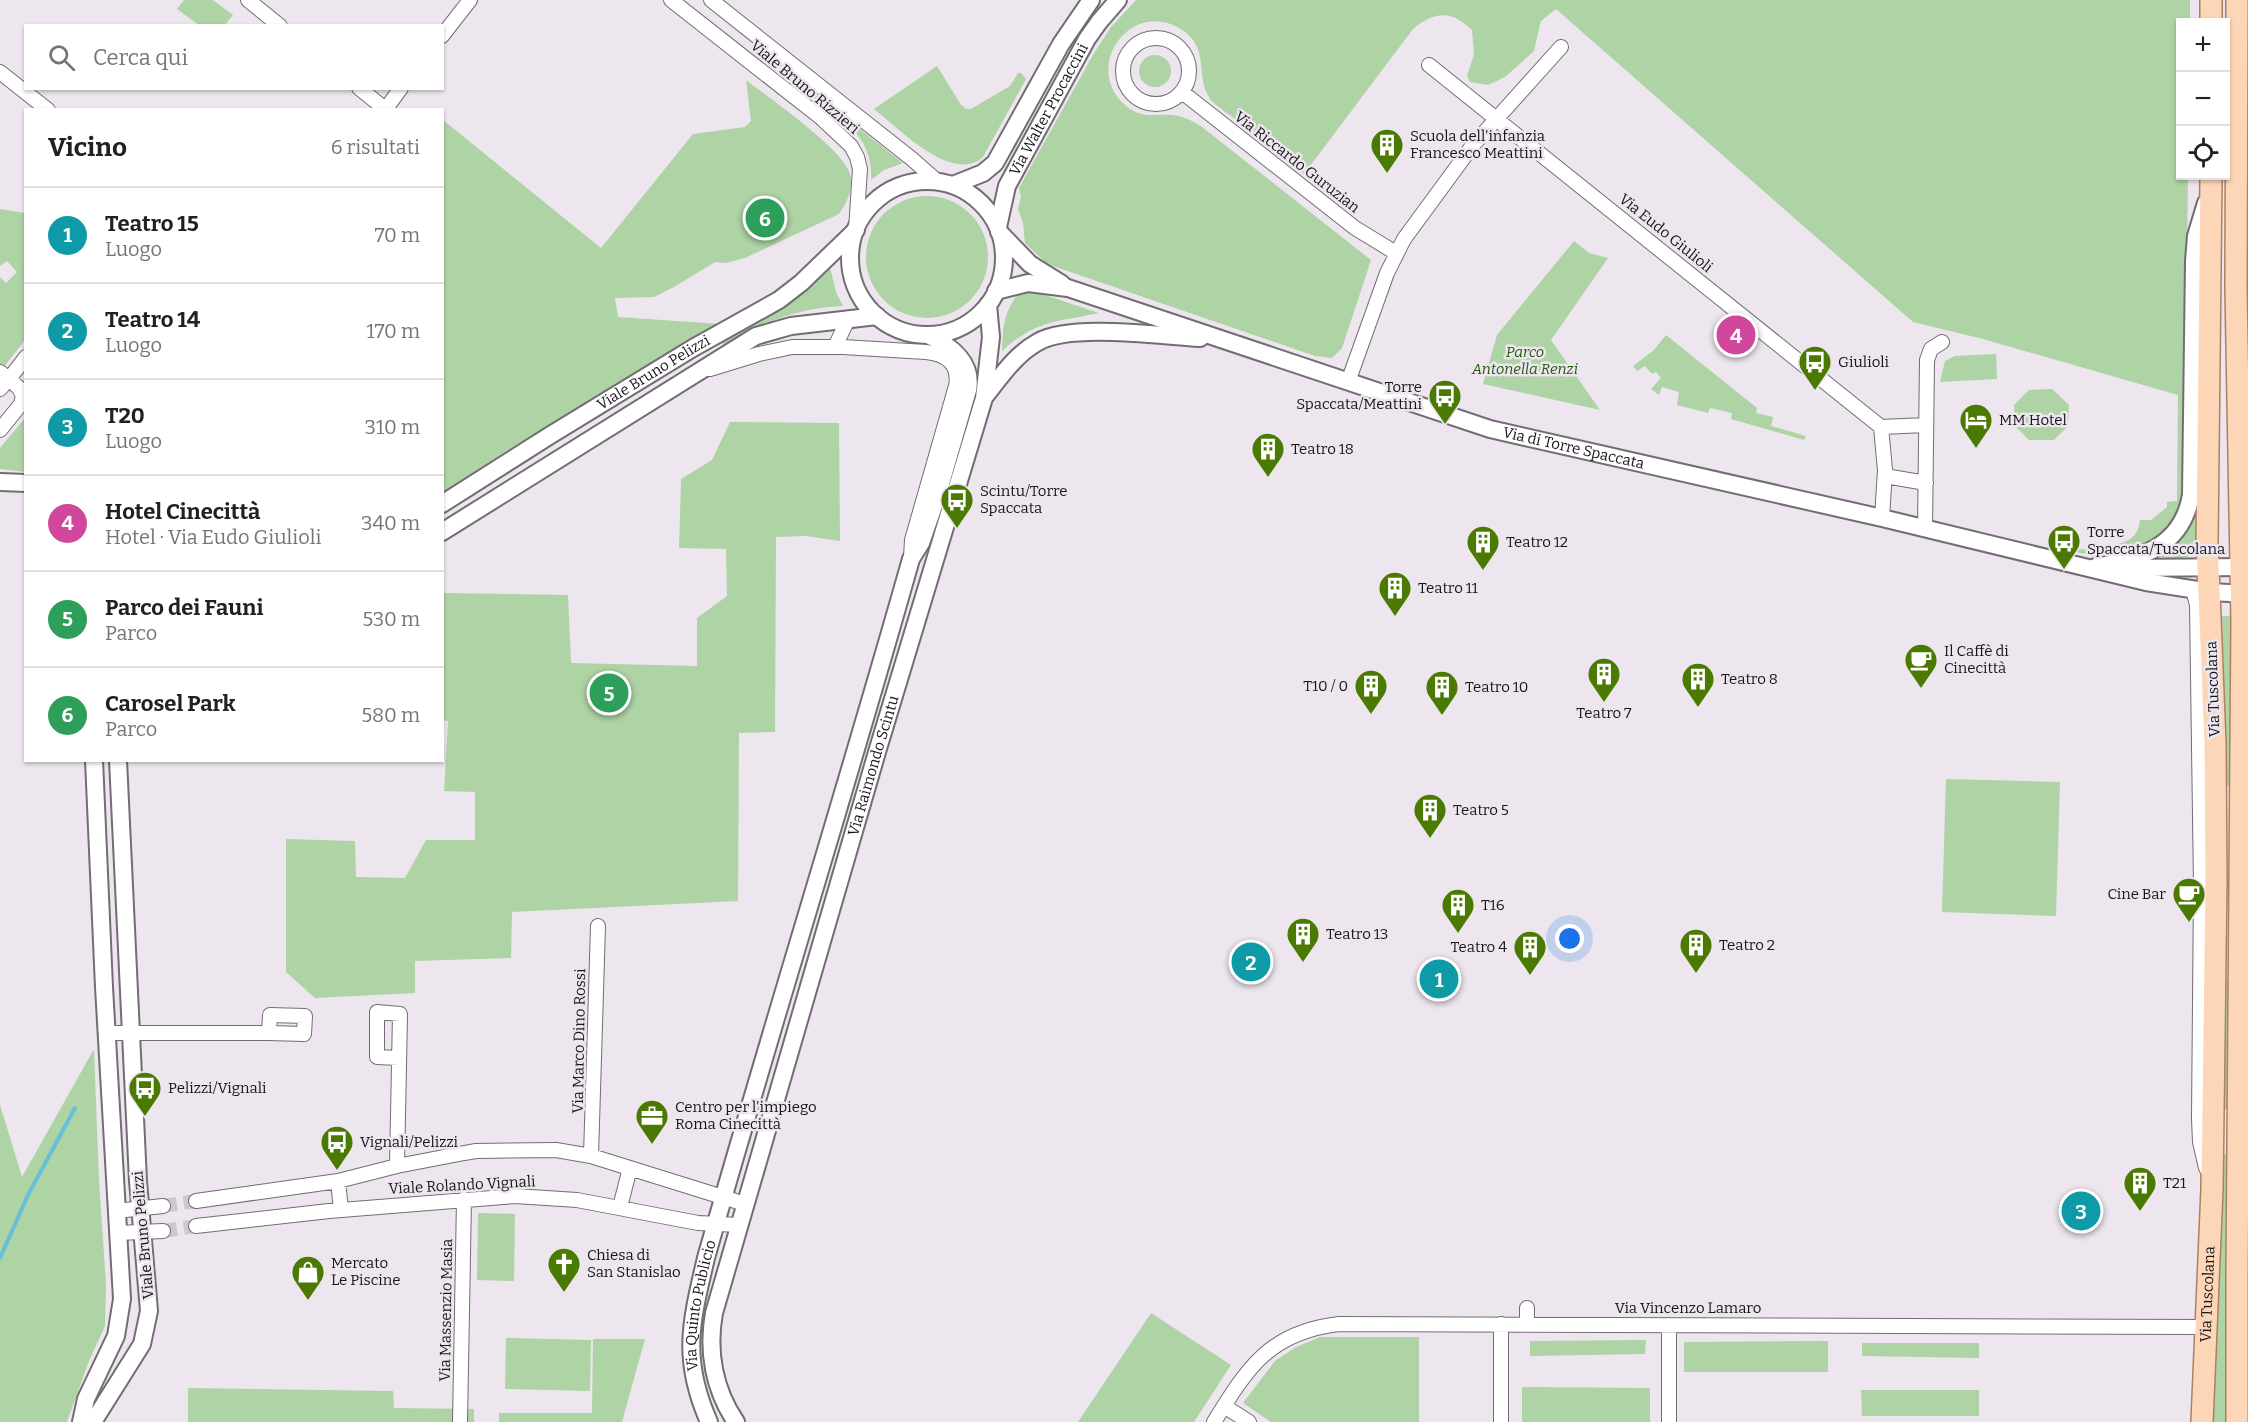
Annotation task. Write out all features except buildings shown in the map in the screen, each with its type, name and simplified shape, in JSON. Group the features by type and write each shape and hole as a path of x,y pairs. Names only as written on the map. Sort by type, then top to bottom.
{"main road":[{"path":"2211,0 2211,18"},
{"name":"Via Tuscolana","path":"2236,0 2238,399 2245,568 2242,622 2236,1277 2237,1422"},
{"path":"2236,130 2248,46"},
{"name":"Via Tuscolana","path":"2202,1412 2212,1189 2216,880 2215,744 2201,591 2209,569 2207,371 2211,182"}],"street":[{"path":"248,0 278,24"},
{"path":"444,33 470,0"},
{"name":"Viale Bruno Rizzieri","path":"671,0 820,117 851,146 860,169 856,230"},
{"name":"Viale Bruno Rizzieri","path":"711,0 945,184"},
{"name":"Via Walter Procaccini","path":"945,184 983,173 995,163 1061,44 1091,0"},
{"name":"Via Walter Procaccini","path":"998,229 1005,191 1020,160 1088,39 1118,0"},
{"path":"1164,39 1174,43 1182,51 1189,72 1182,92 1173,100 1163,104 1152,104 1132,95 1122,76 1122,65 1126,54 1143,40 1164,39"},
{"path":"1348,382 1396,253 1464,155 1561,47"},
{"name":"Via Eudo Giulioli","path":"1429,64 1881,427"},
{"path":"0,72 45,108"},
{"path":"361,90 384,108"},
{"path":"386,108 399,90"},
{"name":"Via Riccardo Guruzian","path":"1182,92 1346,222 1396,253"},
{"path":"914,182 945,184 968,193 981,203 998,229 1004,262 992,298 977,317 948,332 928,335 901,330 877,316 860,296 852,275 850,252 856,230 869,207 889,191 914,182"},
{"name":"Via Tuscolana","path":"2091,567 2130,560 2154,550 2173,534 2188,510 2191,495 2196,236 2211,182"},
{"name":"Via di Torre Spaccata","path":"998,229 1030,264 1068,288"},
{"name":"Viale Bruno Pelizzi","path":"444,503 549,436 786,295 856,230"},
{"name":"Via di Torre Spaccata","path":"992,298 1022,284 1034,283 1068,288 1490,429 1882,518 2146,582 2201,591 2245,594"},
{"name":"Via Raimondo Scintu","path":"739,1225 877,752 984,398 991,337 992,298"},
{"name":"Viale Bruno Pelizzi","path":"444,531 756,336 772,330 877,316"},
{"path":"835,347 848,319"},
{"path":"984,398 1019,355 1039,341 1052,336 1099,333 1225,340"},
{"name":"Via Raimondo Scintu","path":"911,559 921,543 937,498 969,385 968,374 960,357 948,346 928,335"},
{"path":"713,337 725,355"},
{"path":"1925,529 1928,356 1931,349 1942,342"},
{"name":"Via Raimondo Scintu","path":"697,374 759,354 802,346 937,353 948,358 956,369 956,386 912,540 911,559 858,746 716,1223"},
{"path":"0,430 23,400 19,388 3,380 24,359"},
{"path":"2238,399 2248,450"},
{"path":"1882,518 1885,476 1881,427 1926,425"},
{"path":"1885,476 1926,483"},
{"path":"0,482 24,483"},
{"name":"Via di Torre Spaccata","path":"2091,567 2245,568"},
{"name":"Via Tuscolana","path":"2201,591 2197,611 2201,886 2199,1119 2202,1152 2212,1189"},
{"name":"Via Tuscolana","path":"2242,622 2248,642"},
{"name":"Viale Bruno Pelizzi","path":"81,1422 86,1399 111,1348 120,1317 122,1299 94,762"},
{"name":"Viale Bruno Pelizzi","path":"93,1422 137,1354 144,1338 148,1306 130,1033 118,762"},
{"name":"Via Marco Dino Rossi","path":"591,1156 597,926"},
{"path":"107,1033 269,1033"},
{"path":"397,1166 399,1058"},
{"name":"Viale Rolando Vignali","path":"196,1201 338,1181 397,1166 476,1151 556,1150 591,1156 745,1204"},
{"path":"620,1207 630,1168"},
{"path":"338,1181 341,1210"},
{"name":"Viale Rolando Vignali","path":"196,1226 341,1210 515,1196 553,1198 620,1207 688,1222 739,1225"},
{"name":"Via Massenzio Masia","path":"460,1422 464,1199"},
{"path":"116,1211 163,1206"},
{"name":"Via Quinto Publicio","path":"710,1422 696,1386 690,1334 697,1296 716,1223"},
{"name":"Via Quinto Publicio","path":"736,1422 718,1387 710,1342 715,1306 739,1225"},
{"path":"118,1233 163,1231"},
{"path":"1527,1308 1527,1324"},
{"name":"Via Vincenzo Lamaro","path":"1214,1422 1242,1378 1256,1362 1284,1339 1306,1329 1339,1323 2205,1327"},
{"path":"1501,1422 1502,1324"},
{"path":"1669,1325 1669,1422"},
{"path":"1224,1406 1249,1422"},
{"name":"Via Tuscolana","path":"2191,1422 2202,1412"}],"green space":[{"path":"184,0 213,0 233,15 226,24 198,24 177,9"},
{"path":"1136,0 2190,0 2190,18 2176,18 2176,180 2188,180 2184,493 2180,506 2167,529 2150,544 2139,550 2126,554 2098,556 2056,548 2115,551 2114,545 2129,540 2135,534 2140,520 2151,520 2167,507 2167,502 2177,501 2178,395 1983,339 1913,322 1556,9 1541,21 1534,51 1505,77 1488,85 1470,82 1467,76 1474,54 1472,30 1457,19 1443,15 1421,23 1413,29 1304,174 1211,100 1203,82 1196,44 1179,28 1161,22 1144,23 1129,30 1118,42 1110,57 1108,73 1113,90 1125,105 1142,114 1172,115 1188,119 1199,125 1371,260 1342,348 1332,358 1315,356 1053,266 1044,261 1025,243 1023,223 1018,209 1021,197 1019,188 1094,53 1111,27"},
{"path":"1155,55 1166,60 1171,71 1166,82 1155,87 1144,82 1139,71 1144,60"},
{"path":"937,66 961,105 966,109 971,109 1010,86 1018,73 1026,79 983,157 971,164 957,164 941,159 911,139 874,109"},
{"path":"746,80 821,138 845,164 850,174 851,185 847,200 839,214 745,258 726,263 715,262 654,297 615,298 618,317 720,324 444,491 444,121 601,248 693,134 745,127 751,121"},
{"path":"812,93 903,163 884,170 871,180 871,165 862,141 835,113 812,97"},
{"path":"927,196 950,200 970,214 984,234 988,257 984,280 970,300 950,314 927,318 904,314 884,300 870,280 866,257 870,234 884,214 904,200"},
{"path":"0,209 24,213 24,341 4,367 0,364 0,277 6,283 17,272 7,261 0,266"},
{"name":"Parco Antonella Renzi","path":"1574,241 1589,253 1608,258 1551,340 1600,410 1483,384 1497,335"},
{"path":"829,263 836,292 843,306 796,313 768,323 726,346 723,345 723,342 784,308 803,293"},
{"path":"1029,292 1039,293 1099,313 1037,328 1026,333 1002,351 1006,315 1017,295"},
{"path":"1666,335 1757,408 1756,413 1773,417 1771,426 1806,436 1804,440 1731,419 1732,413 1710,408 1708,413 1677,405 1679,392 1662,387 1659,395 1651,389 1661,378 1656,372 1652,374 1645,366 1637,371 1633,366 1654,350"},
{"path":"1996,354 1997,379 1940,382 1945,361 1955,356"},
{"path":"2052,389 2069,405 2068,426 2054,440 2029,440 2015,426 2014,405 2029,390"},
{"path":"24,419 24,472 0,469 0,448"},
{"path":"730,422 839,423 840,541 806,536 776,537 775,732 739,733 738,901 512,912 511,958 415,961 415,993 315,998 286,972 286,839 355,841 356,877 405,878 426,840 475,840 475,792 444,791 448,721 444,720 444,593 568,595 571,663 697,666 697,618 727,596 726,549 679,548 681,479 712,460"},
{"path":"2196,506 2195,551 2183,558 2159,557 2158,555"},
{"path":"2222,616 2233,616 2232,785 2227,786"},
{"path":"1946,779 2060,782 2056,916 1942,912"},
{"path":"2227,979 2230,980 2228,1109 2224,1109 2225,989"},
{"path":"94,1049 106,1284 105,1326 89,1361 67,1422 0,1422 0,1105 22,1177"},
{"path":"2223,1154 2228,1154 2225,1422 2212,1422"},
{"path":"478,1213 515,1214 514,1281 477,1280"},
{"path":"1151,1313 1231,1365 1194,1422 1078,1422"},
{"path":"1320,1337 1419,1337 1419,1422 1271,1422 1243,1403 1275,1361 1296,1347"},
{"path":"506,1338 591,1340 590,1391 505,1389"},
{"path":"593,1339 645,1339 622,1422 499,1422 499,1413 592,1413"},
{"path":"1646,1340 1645,1354 1530,1356 1530,1341"},
{"path":"1828,1341 1828,1372 1684,1372 1684,1342"},
{"path":"1862,1343 1979,1343 1979,1358 1862,1356"},
{"path":"1522,1387 1650,1388 1650,1422 1522,1422"},
{"path":"188,1388 393,1391 394,1408 474,1409 474,1422 188,1422"},
{"path":"1861,1390 1979,1390 1979,1416 1862,1416"}],"waterway":[{"path":"0,1258 28,1195 75,1108"}],"tunnel":[{"path":"163,1206 196,1201"},
{"path":"163,1231 196,1226"}],"place":[{"name":"Scuola dell'infanzia Francesco Meattini","path":"1387,174"},
{"name":"Carosel Park","path":"765,218"},
{"name":"Hotel Cinecittà","path":"1736,335"},
{"name":"Giulioli","path":"1815,391"},
{"name":"Torre Spaccata/Meattini","path":"1445,425"},
{"name":"MM Hotel","path":"1976,449"},
{"name":"Teatro 18","path":"1268,478"},
{"name":"Scintu/Torre Spaccata","path":"957,529"},
{"name":"Torre Spaccata/Tuscolana","path":"2064,570"},
{"name":"Teatro 12","path":"1483,571"},
{"name":"Teatro 11","path":"1395,617"},
{"name":"Il Caffè di Cinecittà","path":"1921,689"},
{"name":"Parco dei Fauni","path":"609,693"},
{"name":"Teatro 7","path":"1604,703"},
{"name":"Teatro 8","path":"1698,708"},
{"name":"T10 / 0","path":"1371,715"},
{"name":"Teatro 10","path":"1442,716"},
{"name":"Teatro 5","path":"1430,839"},
{"name":"Cine Bar","path":"2189,923"},
{"name":"T16","path":"1458,934"},
{"name":"Teatro 14","path":"1251,962"},
{"name":"Teatro 13","path":"1303,963"},
{"name":"Teatro 2","path":"1696,974"},
{"name":"Teatro 4","path":"1530,976"},
{"name":"Teatro 15","path":"1439,979"},
{"name":"Pelizzi/Vignali","path":"145,1117"},
{"name":"Centro per l'impiego Roma Cinecittà","path":"652,1145"},
{"name":"Vignali/Pelizzi","path":"337,1171"},
{"name":"T20","path":"2081,1211"},
{"name":"T21","path":"2140,1212"},
{"name":"Chiesa di San Stanislao","path":"564,1293"},
{"name":"Mercato Le Piscine","path":"308,1301"}]}
